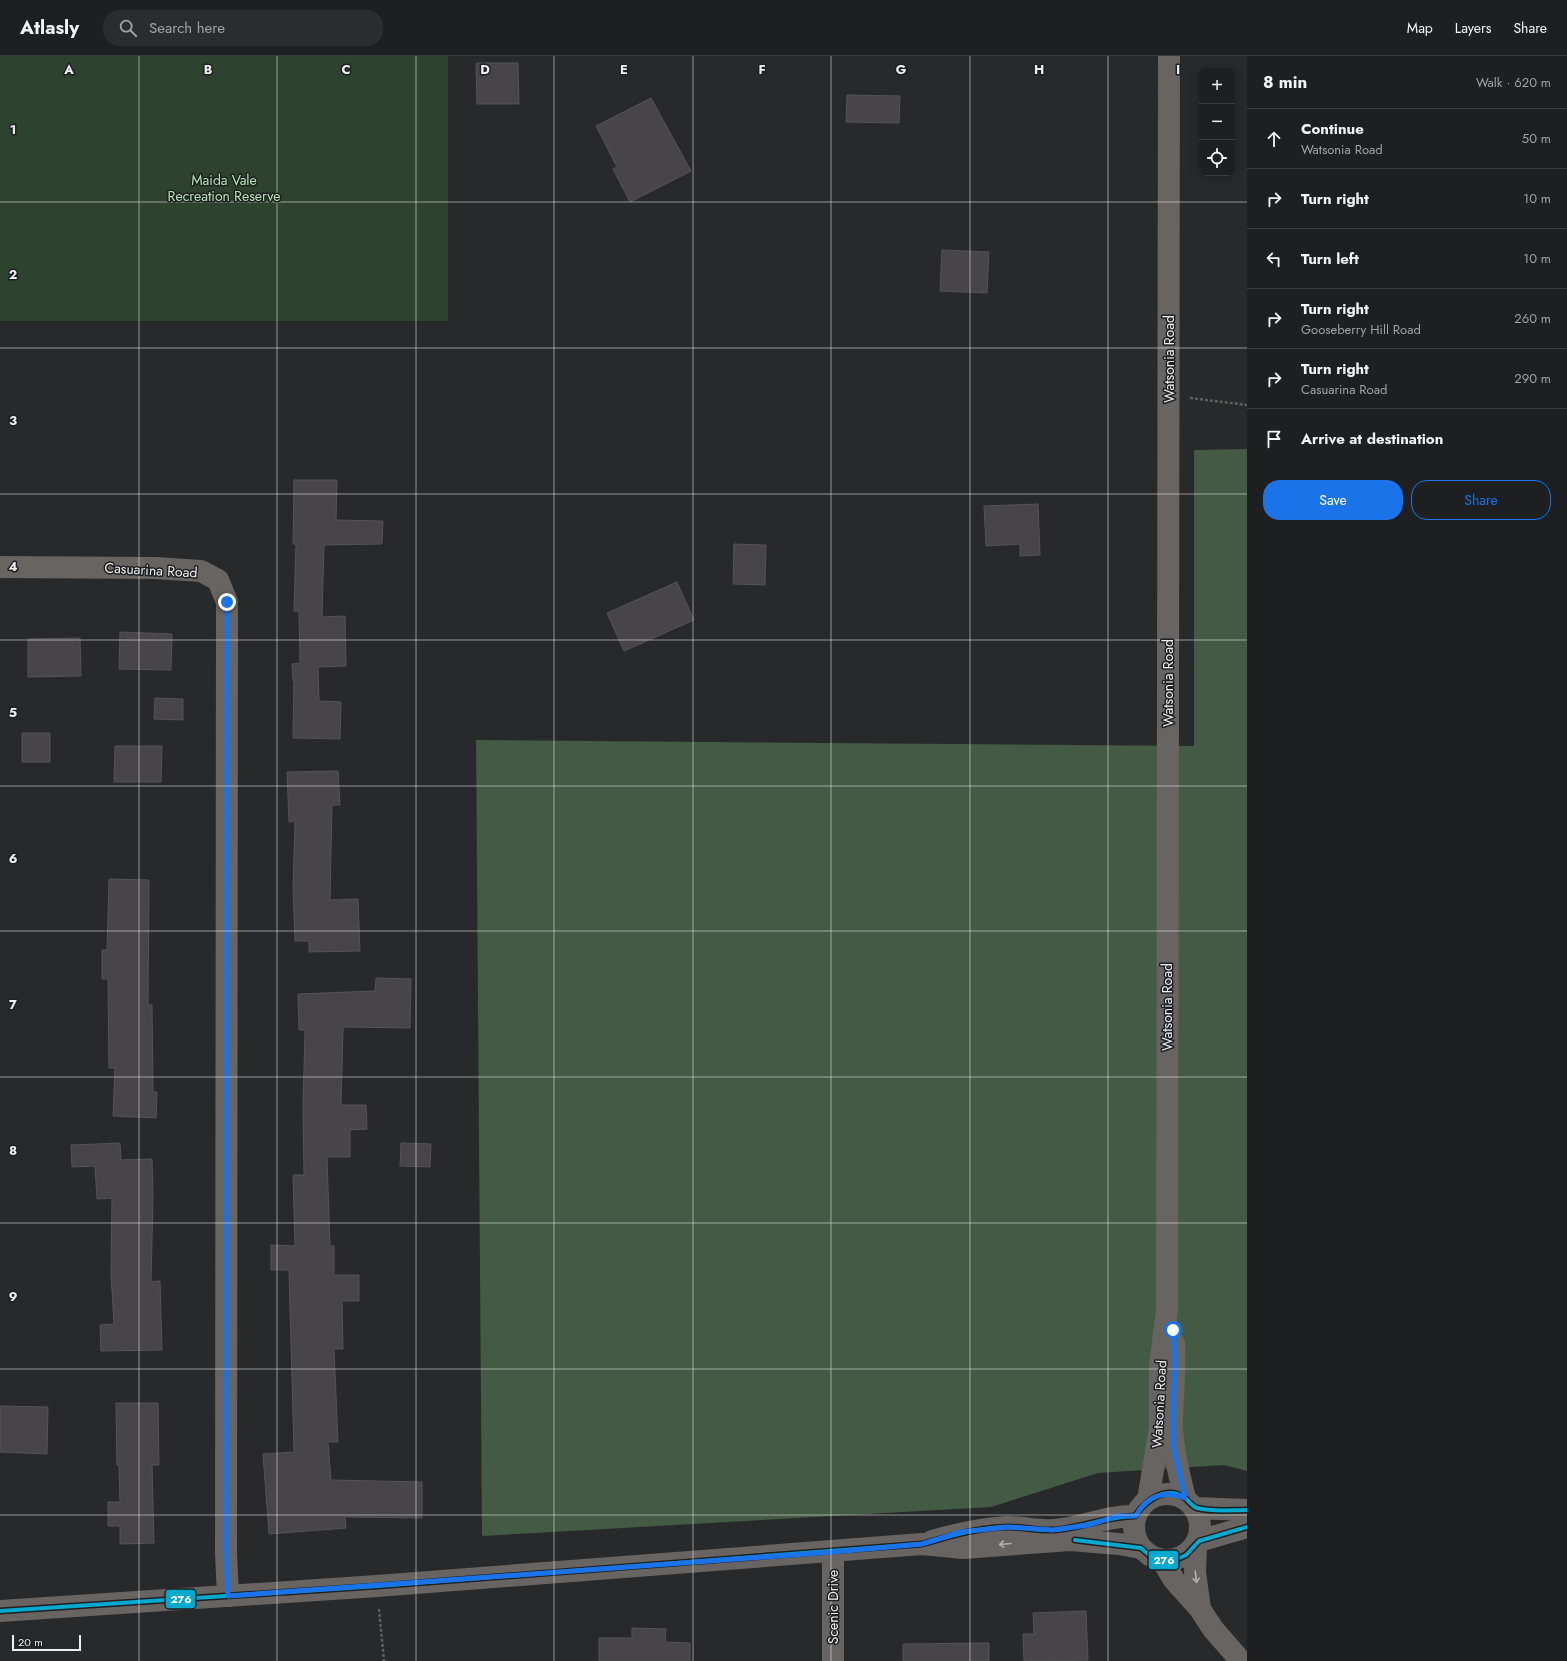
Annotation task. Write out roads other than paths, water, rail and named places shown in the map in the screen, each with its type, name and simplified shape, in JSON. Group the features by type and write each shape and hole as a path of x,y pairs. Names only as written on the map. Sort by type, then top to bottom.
{"street":[{"name":"Watsonia Road","path":"1142,1508 1160,1427 1160,1365 1166,1309 1170,56"},
{"name":"Casuarina Road","path":"0,568 155,568 201,571 218,580 227,602 226,1553 228,1596"},
{"name":"Watsonia Road","path":"1166,1309 1173,1330 1175,1359 1173,1446 1190,1503"},
{"path":"922,1544 961,1532 1008,1527 1053,1530 1088,1525 1142,1508 1157,1495 1166,1493 1190,1503 1247,1510"},
{"path":"1190,1503 1201,1524 1197,1543 1195,1572 1200,1609"},
{"path":"1142,1508 1134,1533 1141,1548 1150,1556 1162,1560 1175,1560 1186,1555 1197,1543 1247,1528"},
{"path":"0,1611 228,1596 833,1552 922,1544 963,1548 1070,1540 1119,1544 1141,1548"},
{"name":"Scenic Drive","path":"833,1552 833,1661"},
{"path":"1162,1560 1174,1580 1200,1609 1213,1629 1241,1661"}],"park label":[{"name":"Maida Vale Recreation Reserve","path":"224,188"}]}
